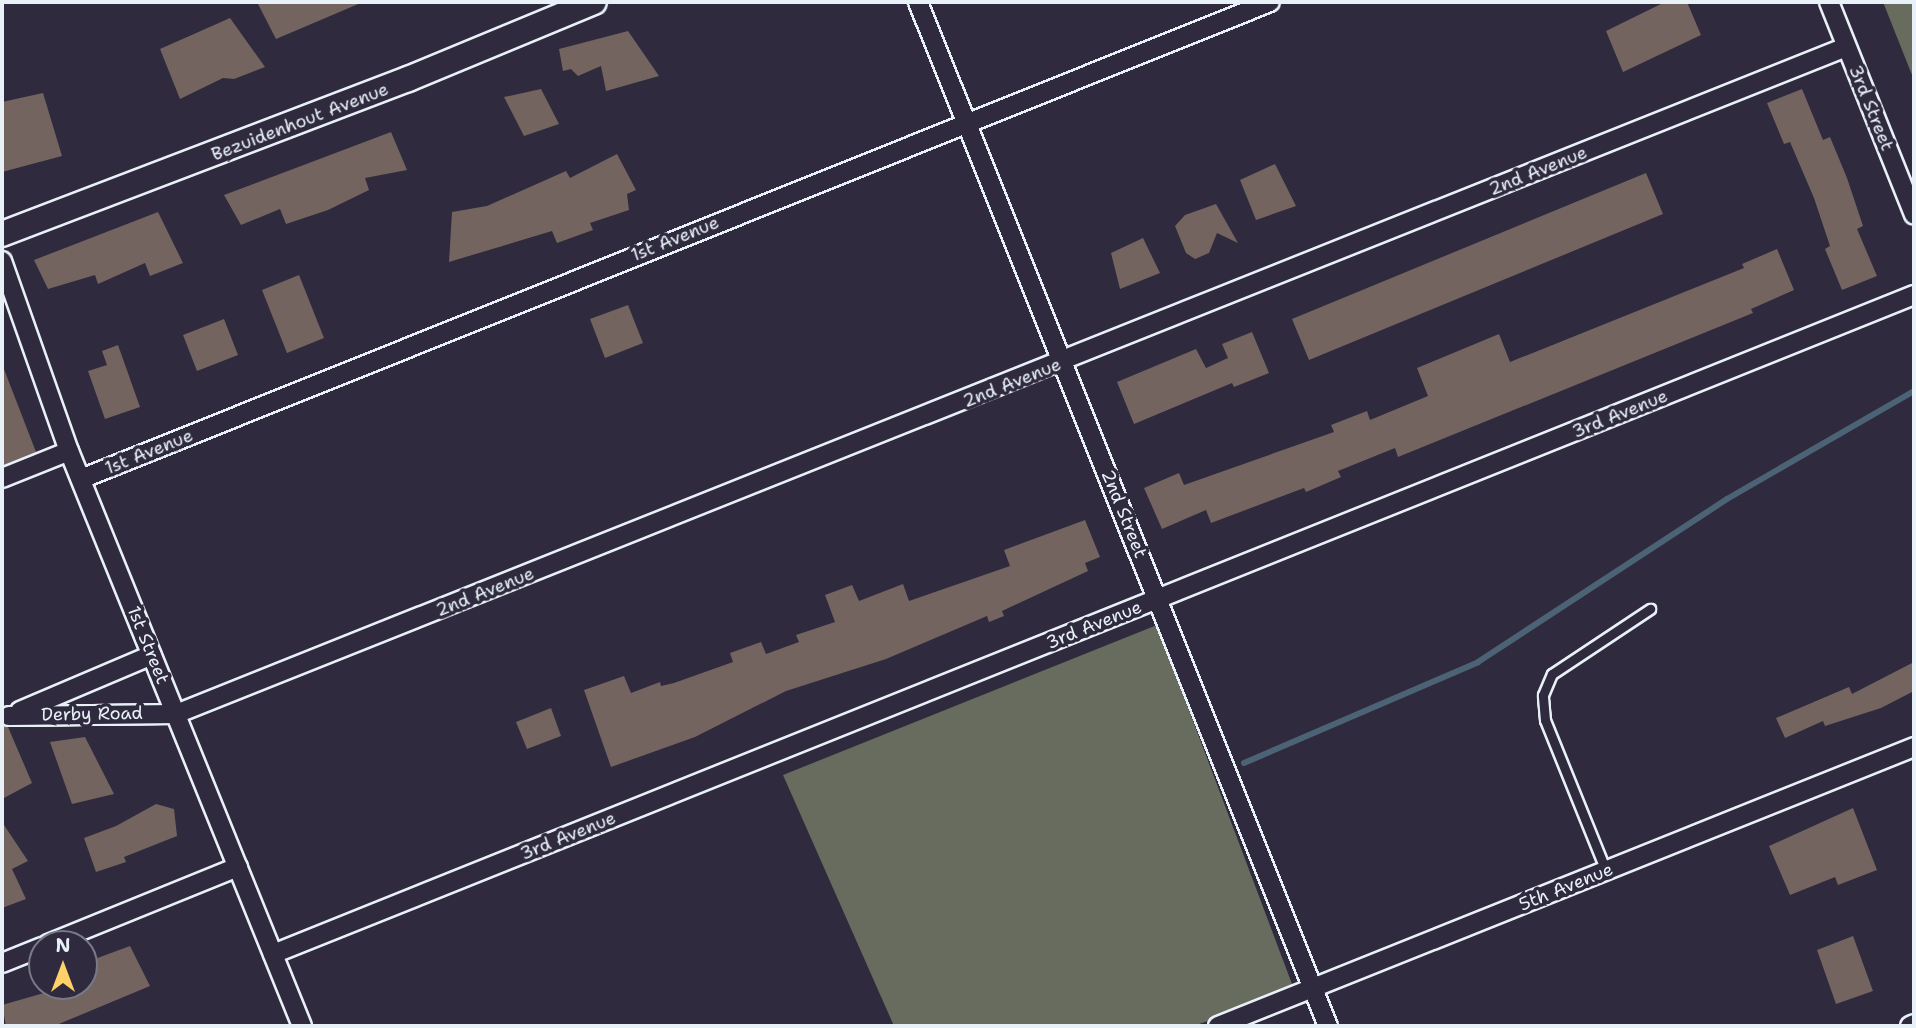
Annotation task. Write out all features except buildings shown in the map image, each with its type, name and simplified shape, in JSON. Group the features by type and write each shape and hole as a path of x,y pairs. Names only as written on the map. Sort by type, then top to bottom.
{"street":[{"name":"Bezuidenhout Avenue","path":"2,234 408,79 594,2"},
{"name":"2nd Street","path":"918,2 1328,1026"},
{"name":"1st Avenue","path":"81,479 1270,2"},
{"name":"3rd Street","path":"1829,2 1914,215"},
{"name":"2nd Avenue","path":"176,714 1064,362 1846,47"},
{"name":"1st Street","path":"2,261 69,452 302,1026"},
{"name":"3rd Avenue","path":"273,954 1914,295"},
{"path":"2,478 69,452"},
{"name":"Derby Road","path":"5,718 152,655"},
{"name":"Derby Road","path":"5,718 176,714"},
{"name":"5th Avenue","path":"1218,1026 1914,747"},
{"path":"83,930 238,867"},
{"path":"2,963 28,953"}],"lane":[{"path":"1606,871 1545,720 1543,695 1552,674 1650,609"}],"shaded area":[{"path":"1883,2 1914,2 1914,80"},
{"path":"1157,625 1295,992 1193,1026 894,1026 783,775"}],"waterway":[{"path":"1244,763 1478,662 1727,499 1914,391"}]}
